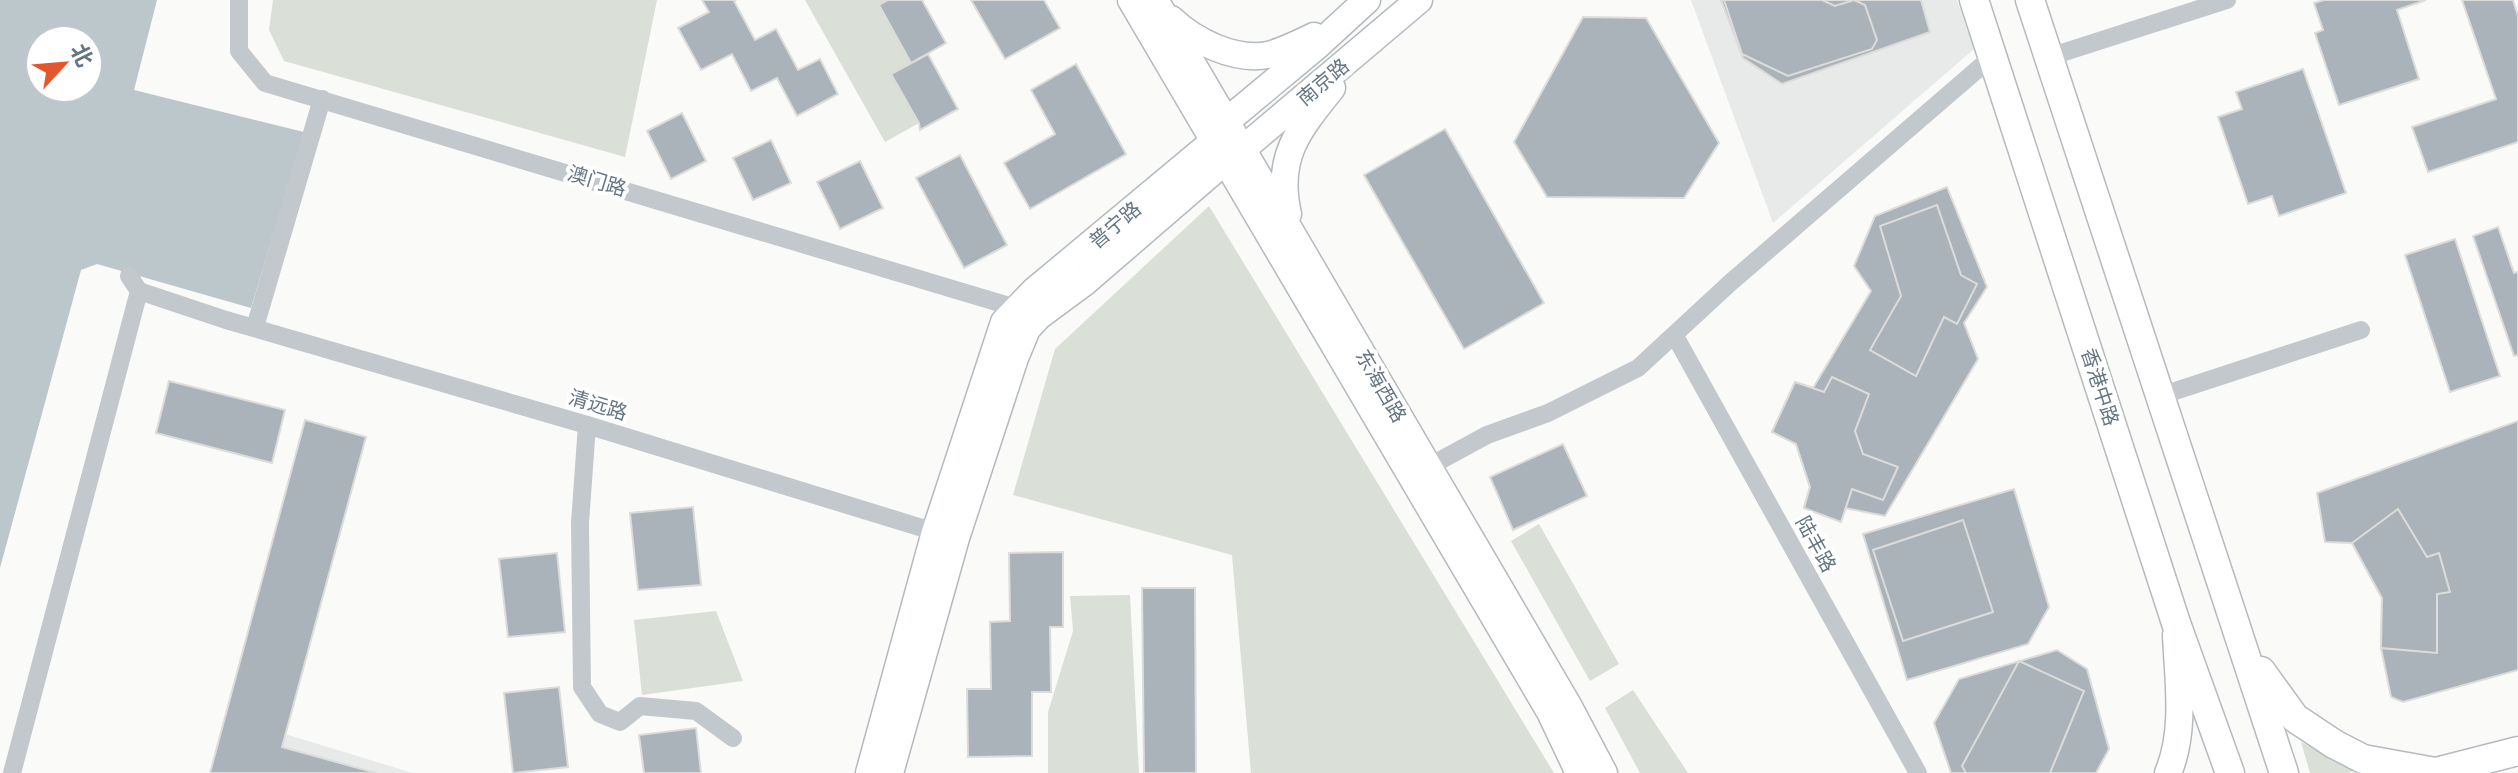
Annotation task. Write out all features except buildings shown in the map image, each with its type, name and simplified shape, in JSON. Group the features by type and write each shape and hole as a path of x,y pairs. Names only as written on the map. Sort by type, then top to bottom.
{"main road":[{"name":"东海西路","path":"1131,0 1292,234 1568,705 1604,773"},
{"name":"南京路","path":"1227,143 1318,45 1367,0"},
{"name":"南京路","path":"1227,143 1361,50 1419,0"},
{"name":"香港中路","path":"1974,0 2176,623 2230,773"},
{"path":"2030,0 2284,773"},
{"name":"东海西路","path":"1157,4 1227,143 1550,712 1579,773"},
{"path":"1157,4 1181,29 1198,39 1231,53 1250,56 1267,55 1288,48 1339,24"},
{"path":"1292,234 1283,196 1283,177 1289,153 1311,114 1361,50"},
{"name":"普宁路","path":"1028,312 1085,282 1227,143"},
{"path":"869,773 945,535 1027,329 1028,312"},
{"path":"890,773 945,535"},
{"path":"2168,773 2174,759 2179,725 2176,623"},
{"path":"2245,649 2295,718 2363,759 2434,773 2518,751"}],"street":[{"name":"澳门路","path":"239,0 239,51 265,83 1028,312"},
{"path":"2049,57 2227,0"},
{"path":"1428,467 1487,435 1548,413 1638,368 1730,283 1993,56"},
{"path":"255,327 322,99"},
{"name":"清远路","path":"12,773 134,284 226,320 587,425 945,535"},
{"path":"2160,396 2361,330"},
{"name":"陆丰路","path":"1675,336 1918,773"},
{"path":"587,425 580,523 582,687 600,714 620,722 640,706 696,711 733,738"}],"shaded area":[{"path":"0,0 157,0 134,90 304,132 251,308 97,264 81,270 0,568"},
{"path":"273,0 657,0 625,157 284,61 269,30"},
{"path":"805,0 888,0 911,63 891,74 919,123 885,142"},
{"path":"1691,0 1957,0 1974,49 1773,223"},
{"path":"1209,206 1554,773 1251,773 1232,555 1013,495 1055,349"},
{"path":"1539,524 1619,664 1590,681 1511,541"},
{"path":"1130,595 1139,773 1048,773 1048,712 1073,631 1070,596"},
{"path":"716,611 743,681 642,695 634,620"},
{"path":"1633,690 1688,773 1640,773 1605,708"},
{"path":"249,723 413,773 236,773"},
{"path":"2301,742 2358,770 2310,773"}]}
